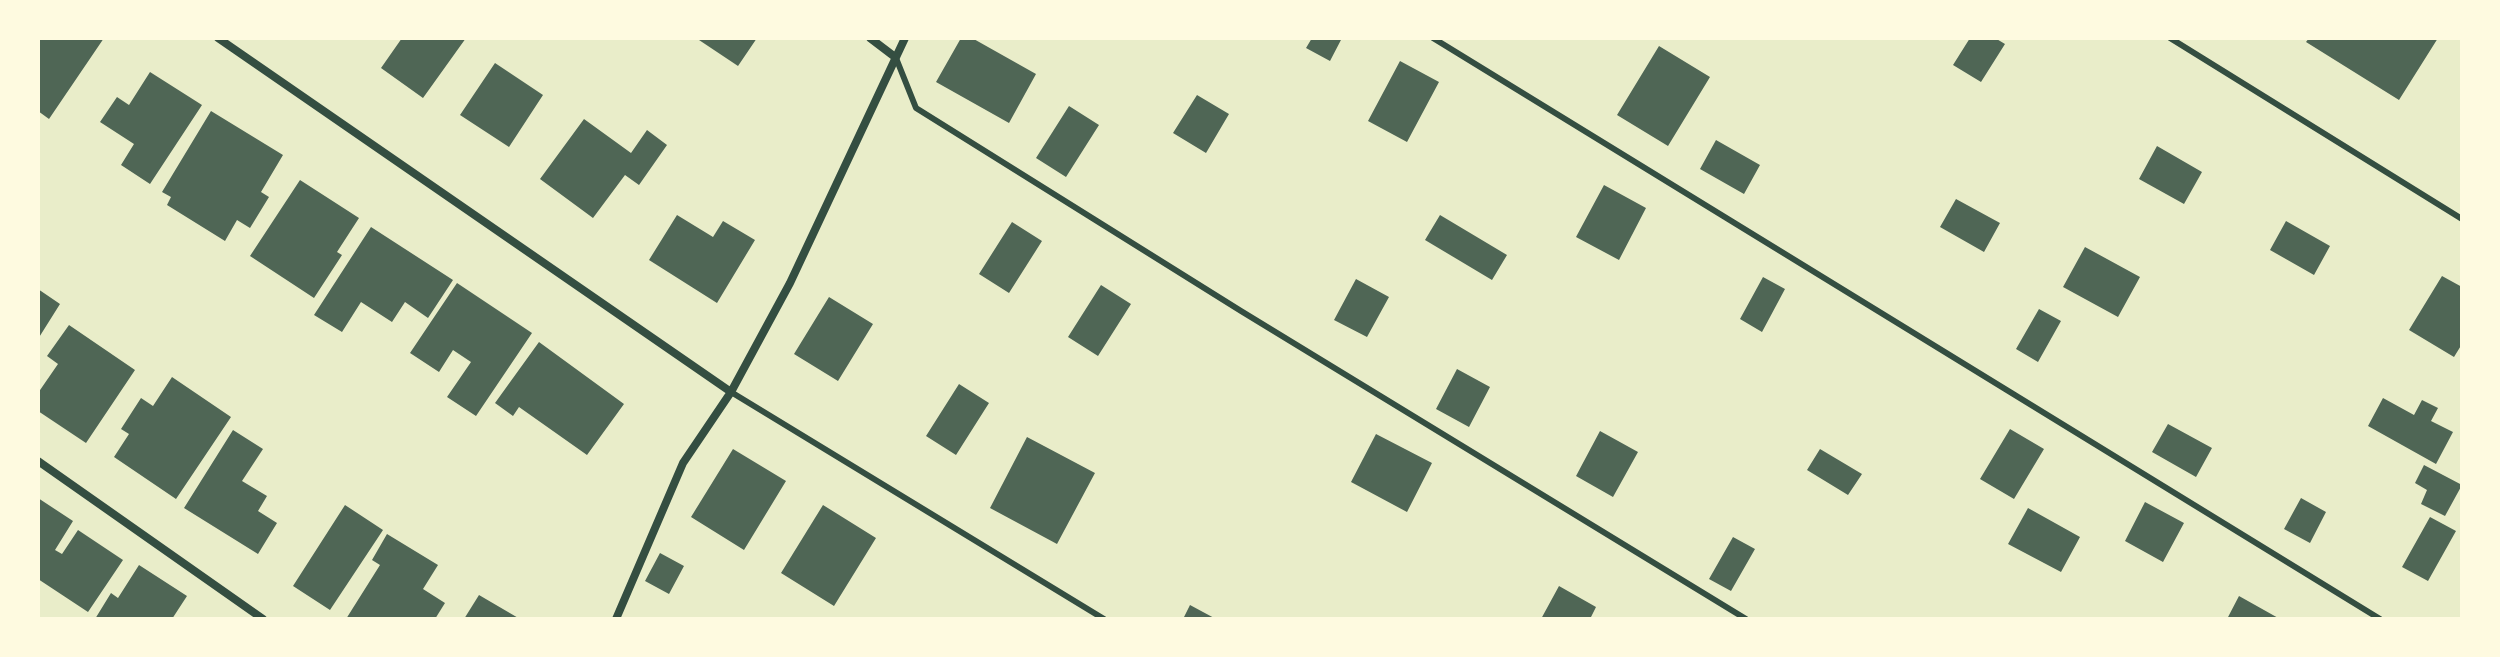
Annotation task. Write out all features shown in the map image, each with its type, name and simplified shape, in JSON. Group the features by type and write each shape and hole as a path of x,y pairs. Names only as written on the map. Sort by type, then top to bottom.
{"street":[{"path":"218,38 731,392"},
{"path":"870,38 895,57"},
{"path":"616,619 683,463 731,392 790,283 905,38"},
{"path":"38,461 263,619"}],"lane":[{"path":"1433,38 2380,619"},
{"path":"2170,38 2462,219"},
{"path":"895,57 916,108 1255,320 1746,619"},
{"path":"731,392 1104,619"}],"building":[{"path":"38,38 104,38 49,119 38,111"},
{"path":"402,38 466,38 423,98 381,68"},
{"path":"696,38 757,38 738,66"},
{"path":"961,38 972,38 1036,74 1009,123 936,82"},
{"path":"1312,38 1342,38 1330,61 1306,48"},
{"path":"1970,38 1995,38 2005,44 1981,82 1953,65"},
{"path":"2309,38 2438,38 2399,100 2306,42"},
{"path":"1659,46 1710,77 1668,146 1617,115"},
{"path":"1400,61 1439,82 1407,142 1368,121"},
{"path":"495,63 543,95 509,147 460,115"},
{"path":"150,72 202,105 150,184 121,165 134,144 100,122 117,97 129,105"},
{"path":"1197,95 1229,114 1206,153 1173,133"},
{"path":"1069,106 1099,125 1066,177 1036,158"},
{"path":"211,111 283,155 261,192 269,197 250,228 237,220 225,241 167,205 171,197 162,192"},
{"path":"584,119 631,153 647,130 667,145 639,185 625,175 593,218 540,179"},
{"path":"1716,140 1760,165 1744,194 1700,169"},
{"path":"2157,146 2202,172 2184,204 2139,179"},
{"path":"300,180 359,218 337,252 342,255 314,298 250,256"},
{"path":"1604,185 1646,208 1619,260 1576,237"},
{"path":"1956,199 2000,223 1984,252 1940,227"},
{"path":"677,215 713,237 723,221 755,240 717,303 649,260"},
{"path":"1440,215 1507,255 1492,280 1425,240"},
{"path":"2286,221 2330,246 2314,275 2270,250"},
{"path":"1012,222 1042,241 1009,293 979,274"},
{"path":"371,227 453,280 428,318 405,302 392,322 361,302 342,332 314,315"},
{"path":"2085,247 2140,277 2118,317 2063,287"},
{"path":"2442,276 2462,287 2462,344 2454,357 2409,330"},
{"path":"1763,277 1785,289 1762,332 1740,319"},
{"path":"1356,279 1389,297 1367,337 1334,320"},
{"path":"457,283 532,333 476,416 447,397 471,362 453,350 439,372 410,353"},
{"path":"1101,285 1131,304 1098,356 1068,337"},
{"path":"38,289 60,304 38,339"},
{"path":"829,297 873,324 838,381 794,354"},
{"path":"2039,309 2061,321 2038,362 2016,349"},
{"path":"69,325 135,370 86,443 38,411 38,393 58,364 47,356"},
{"path":"539,342 624,404 587,455 519,407 513,416 495,403"},
{"path":"1457,369 1490,387 1469,427 1436,409"},
{"path":"172,377 231,417 176,499 114,457 129,434 121,429 141,398 153,406"},
{"path":"959,384 989,403 956,455 926,436"},
{"path":"2383,398 2414,415 2422,400 2438,408 2431,421 2453,432 2436,464 2368,426"},
{"path":"2168,424 2212,448 2196,477 2152,452"},
{"path":"2010,429 2044,449 2014,499 1980,479"},
{"path":"233,430 263,449 242,481 267,496 258,511 277,523 258,554 184,508"},
{"path":"1600,431 1638,452 1613,497 1576,476"},
{"path":"1376,434 1432,463 1407,512 1351,482"},
{"path":"1027,437 1095,473 1057,544 990,508"},
{"path":"733,449 786,481 744,550 691,517"},
{"path":"1820,449 1862,474 1848,495 1807,470"},
{"path":"2424,465 2462,485 2445,516 2421,504 2427,490 2415,483"},
{"path":"38,498 73,521 55,550 62,554 78,530 123,560 88,612 38,579"},
{"path":"2301,498 2326,512 2310,543 2284,529"},
{"path":"2145,502 2184,523 2163,562 2125,541"},
{"path":"345,505 383,530 330,610 293,586"},
{"path":"823,505 876,538 834,606 781,573"},
{"path":"2028,508 2080,537 2061,572 2008,544"},
{"path":"2430,517 2456,531 2428,581 2402,567"},
{"path":"387,534 438,565 423,589 445,603 435,619 346,619 380,565 372,560"},
{"path":"1733,537 1755,549 1731,591 1709,579"},
{"path":"660,553 684,566 669,594 645,581"},
{"path":"139,565 187,596 172,619 95,619 111,593 118,598"},
{"path":"1559,586 1596,607 1590,619 1541,619"},
{"path":"479,595 520,619 464,619"},
{"path":"2239,596 2280,619 2227,619"},
{"path":"1190,605 1216,619 1183,619"}]}
